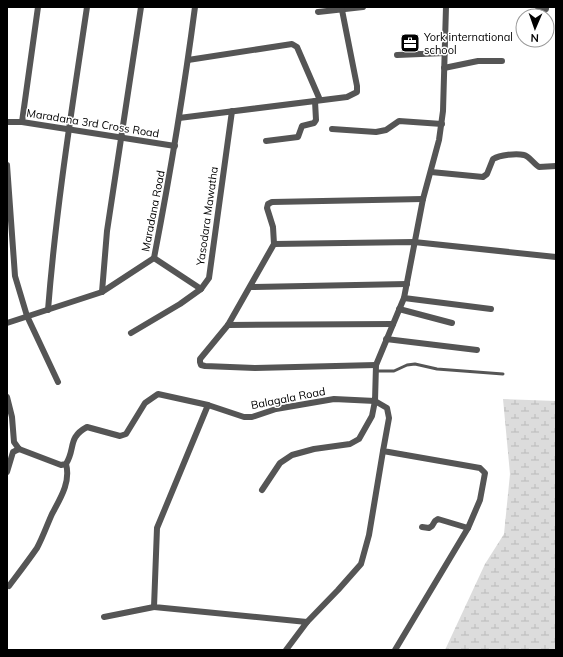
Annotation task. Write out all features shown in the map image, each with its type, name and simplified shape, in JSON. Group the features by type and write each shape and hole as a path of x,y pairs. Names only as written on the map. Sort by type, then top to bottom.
{"street":[{"path":"22,122 38,7"},
{"path":"48,310 52,251 87,7"},
{"path":"102,292 107,231 141,7"},
{"name":"Maradana Road","path":"7,322 102,292 154,258 175,146 188,60 194,7"},
{"path":"318,12 362,7"},
{"path":"262,490 280,463 292,455 314,449 350,444 359,439 372,416 375,401 376,368 386,339 404,298 423,199 442,124 446,7"},
{"path":"538,7 546,8"},
{"path":"179,118 347,97 357,92 342,10"},
{"path":"188,60 292,44 297,47 318,100 316,120 314,123 302,126 298,137 266,141"},
{"path":"397,55 445,53"},
{"path":"444,68 478,61 502,61"},
{"name":"Yasodara Mawatha","path":"154,258 201,289 209,278 232,111"},
{"path":"332,129 376,132 386,130 399,121 442,124"},
{"name":"Maradana 3rd Cross Road","path":"7,122 22,122 175,146"},
{"path":"431,172 482,177 488,174 493,159 498,156 510,155 524,155 539,167 556,166"},
{"path":"7,166 15,276 27,316 58,382"},
{"path":"376,368 255,368 201,365 200,359 228,325 274,244 273,227 267,208 268,204 272,202 423,199"},
{"path":"274,244 414,242 556,257"},
{"path":"250,287 407,284"},
{"path":"131,333 180,304 201,289"},
{"path":"404,298 491,309"},
{"path":"399,309 452,323"},
{"path":"228,325 393,324"},
{"path":"386,339 477,350"},
{"name":"Balagala Road","path":"9,586 37,548 61,498 65,488 67,475 66,464 69,460 74,438 79,431 87,427 120,436 126,434 145,403 158,394 208,405 244,417 252,417 276,409 312,402 334,400 375,401"},
{"path":"7,397 14,442 7,472"},
{"path":"286,650 307,622 361,564 370,535 382,452 390,418 387,408 375,401"},
{"path":"154,607 157,528 208,405"},
{"path":"13,450 60,465 66,464"},
{"path":"382,452 480,468 485,473 480,500 468,528 395,650"},
{"path":"422,527 429,528 438,519 468,528"},
{"path":"104,617 154,607 307,622"}],"lane":[{"path":"376,368 394,371 407,365 414,364 437,369 503,374"}],"green space":[{"path":"503,399 556,401 556,650 445,650 485,564 504,534 510,474"}],"place":[{"name":"York international school","path":"410,43"}]}
